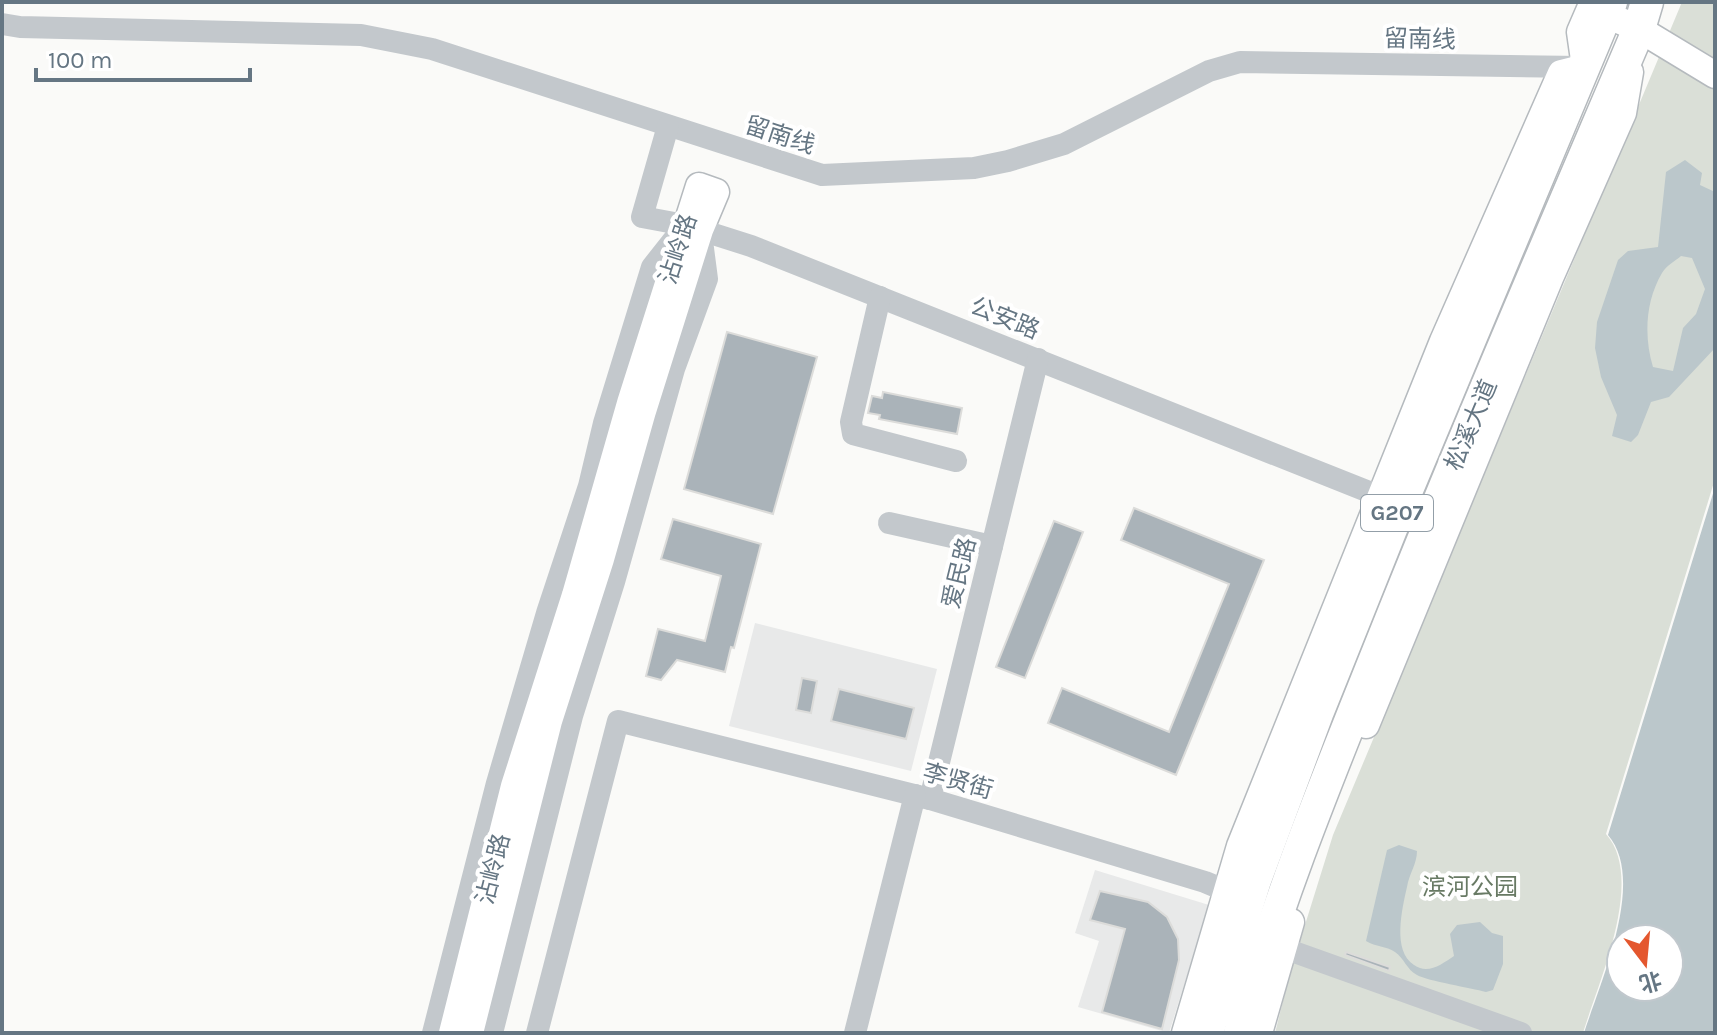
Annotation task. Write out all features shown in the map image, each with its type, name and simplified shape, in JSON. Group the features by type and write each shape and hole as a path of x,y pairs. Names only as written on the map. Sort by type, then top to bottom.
{"highway":[{"name":"松溪大道","path":"1207,1033 1391,500 1585,67 1627,8"},
{"name":"松溪大道","path":"1240,1033 1251,900 1295,858 1432,517 1627,8"}],"main road":[{"path":"1627,8 1715,53"},
{"path":"1627,8 1715,75"},
{"path":"1259,1033 1283,948 1324,826 1550,278 1623,113 1627,8"},
{"name":"沾岭路","path":"452,1033 514,786 575,595 630,403 693,228"},
{"name":"沾岭路","path":"470,1033 549,721 693,228"},
{"path":"1185,1033 1251,900"}],"street":[{"name":"留南线","path":"2,24 20,27 361,35 432,49 822,175 974,168 1008,161 1064,144 1209,71 1240,62 1585,67"},
{"name":"公安路","path":"668,126 642,217 693,228 751,246 1432,517"},
{"path":"433,1033 497,783 547,613 589,486 604,423 652,267 693,228 707,279 674,369 614,582 572,716 492,1033"},
{"path":"880,297 851,422 853,434 956,461"},
{"name":"爱民路","path":"855,1033 992,546 1038,359"},
{"path":"889,523 992,546"},
{"name":"李贤街","path":"537,1033 618,721 923,797 1251,900"},
{"path":"1283,948 1521,1033"}],"shaded area":[{"path":"1685,160 1702,173 1700,185 1715,192 1715,348 1669,397 1651,402 1638,435 1631,442 1612,436 1617,415 1601,377 1595,348 1597,322 1618,260 1628,251 1658,247 1666,172","holes":["1681,256 1692,258 1705,289 1696,314 1683,328 1673,371 1653,367 1647,332 1649,308 1656,284 1666,268"]},
{"path":"1715,487 1715,1033 1584,1033 1605,972 1605,1003 1685,1003 1685,923 1619,923 1623,878 1619,854 1608,835"},
{"path":"755,623 937,669 911,771 729,726"},
{"path":"1399,845 1417,851 1401,918 1401,940 1407,959 1424,969 1440,965 1454,956 1450,934 1457,925 1480,922 1492,933 1503,936 1503,964 1493,990 1486,992 1417,975 1395,952 1366,941 1387,850"},
{"path":"1095,870 1209,905 1169,1033 1078,1007 1099,941 1075,933"}],"green space":[{"name":"滨河公园","path":"1682,2 1715,2 1715,479 1606,834 1617,853 1621,877 1620,904 1617,923 1605,923 1605,966 1583,1033 1275,1033 1290,973 1333,835"}],"building":[{"path":"727,332 817,357 773,514 684,489"},
{"path":"883,392 962,408 957,434 879,419 880,415 868,413 872,396 882,398"},
{"path":"1134,508 1264,560 1176,775 1048,723 1062,688 1169,732 1229,584 1121,540"},
{"path":"673,519 761,544 725,672 677,660 661,680 646,676 658,629 705,641 721,576 661,559"},
{"path":"1054,521 1083,532 1025,678 996,667"},
{"path":"802,678 817,681 811,713 796,710"},
{"path":"839,689 914,708 906,739 831,721"},
{"path":"1100,891 1148,902 1167,917 1178,939 1179,960 1162,1029 1102,1012 1125,929 1090,920"},
{"path":"1346,952 1390,967 1389,971 1345,955"}]}
